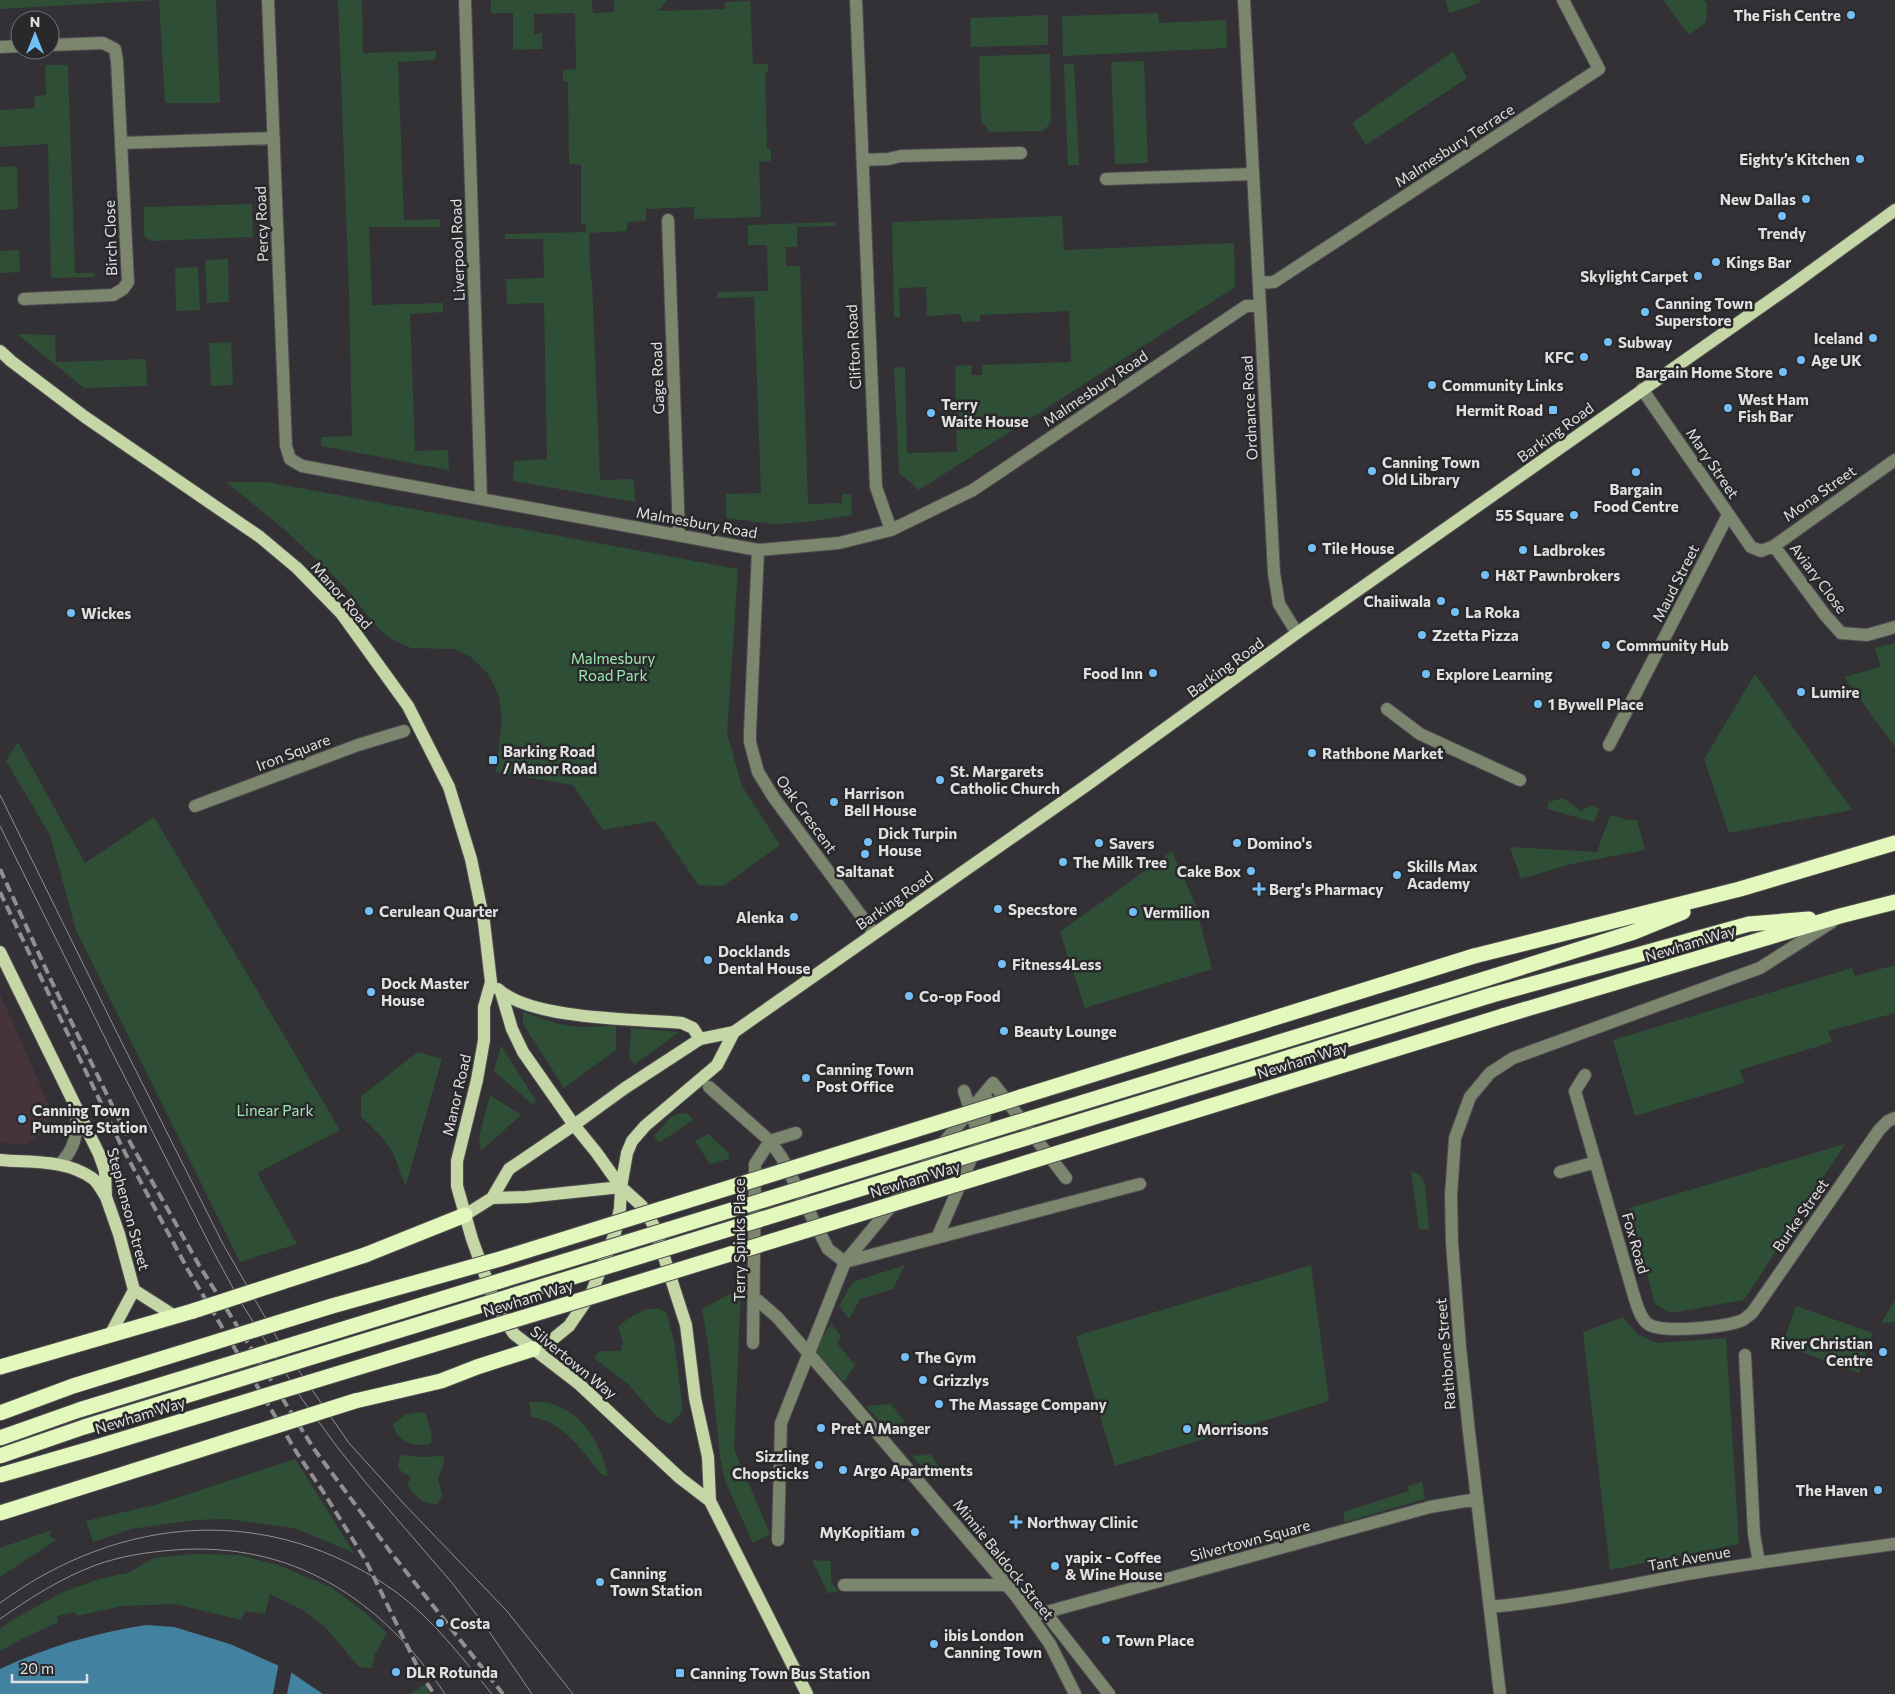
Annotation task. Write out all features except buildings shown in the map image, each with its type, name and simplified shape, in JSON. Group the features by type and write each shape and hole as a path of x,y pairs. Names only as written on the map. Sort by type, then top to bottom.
{"highway":[{"name":"Newham Way","path":"0,1413 91,1380 332,1306 500,1259 1474,956 1740,889 1895,843"},
{"name":"Newham Way","path":"0,1438 89,1408 1634,932 1740,889"},
{"name":"Newham Way","path":"0,1474 90,1449 569,1303 1502,1016 1840,916 1895,902"},
{"name":"Newham Way","path":"0,1456 94,1424 1492,995 1749,924 1840,916"},
{"path":"0,1367 173,1315 193,1311 365,1254 465,1215"},
{"path":"0,1514 356,1401 441,1381 532,1349"}],"main road":[{"name":"Barking Road","path":"532,1349 553,1339 569,1326 591,1294 615,1233 620,1208 621,1188 632,1141 645,1126 717,1065 734,1032 1102,775 1298,633 1792,285 1895,210"},
{"name":"Manor Road","path":"0,351 85,418 260,537 297,568 341,613 408,706 449,787 460,819 477,883 491,982 484,1007 484,1040 477,1080 457,1161 457,1186 465,1215"},
{"name":"Stephenson Street","path":"0,952 93,1140 102,1162 105,1171 108,1201 134,1290 173,1315"},
{"path":"491,982 501,992 540,1009 582,1016 682,1023 693,1028 700,1039"},
{"path":"492,1198 526,1197 621,1188 523,1052 512,1029 501,992"},
{"path":"465,1215 492,1198 509,1169 625,1088 700,1039 734,1032"},
{"path":"0,1160 60,1164 75,1169 93,1179 108,1201"},
{"name":"Silvertown Way","path":"621,1188 642,1206 654,1226 686,1325 695,1398 708,1457 710,1501 807,1694"},
{"name":"Silvertown Way","path":"465,1215 498,1311 514,1334 579,1384 680,1478 710,1501"},
{"name":"Stephenson Street","path":"110,1335 134,1290"}],"street":[{"name":"Percy Road","path":"268,0 286,446"},
{"name":"Liverpool Road","path":"466,0 481,499"},
{"name":"Clifton Road","path":"856,0 876,487 891,530"},
{"name":"Ordnance Road","path":"1244,0 1274,572 1279,604 1298,633"},
{"name":"Malmesbury Terrace","path":"1259,283 1274,282 1599,69 1563,0"},
{"name":"Birch Close","path":"24,299 113,295 123,289 128,282 118,61 115,49 103,43 60,45"},
{"path":"122,143 274,138"},
{"path":"863,160 888,159 901,156 1021,153"},
{"path":"1106,179 1253,174"},
{"name":"Gage Road","path":"668,220 679,535"},
{"name":"Malmesbury Road","path":"286,446 290,459 302,466 758,550 839,543 891,530 973,490 1246,306 1260,306"},
{"name":"Mary Street","path":"1642,389 1728,515 1751,546 1761,551"},
{"name":"Mona Street","path":"1761,551 1774,546 1895,460"},
{"name":"Maud Street","path":"1610,745 1728,515"},
{"name":"Aviary Close","path":"1774,546 1825,615 1842,633 1866,635 1895,627"},
{"name":"Oak Crescent","path":"758,550 750,732 750,742 758,772 774,798 874,934"},
{"path":"1387,709 1420,734 1520,780"},
{"name":"Iron Square","path":"195,806 358,745 404,731"},
{"name":"Newham Way","path":"1538,1048 1760,968 1840,916"},
{"name":"Rathbone Street","path":"1500,1694 1460,1347 1452,1243 1452,1172 1456,1138 1470,1097 1490,1073 1513,1058 1538,1048"},
{"name":"Fox Road","path":"1585,1075 1575,1091 1634,1296 1642,1316 1647,1323 1657,1328 1670,1330 1727,1323"},
{"path":"778,1540 781,1423 845,1262 992,1083"},
{"path":"937,1238 980,1138 992,1083"},
{"path":"992,1083 1066,1178"},
{"path":"708,1087 770,1141 782,1158 828,1249 845,1262"},
{"path":"964,1092 980,1138"},
{"name":"Stephenson Street","path":"60,1164 70,1154 76,1140 77,1111"},
{"name":"Burke Street","path":"1727,1323 1743,1320 1752,1313 1879,1130 1888,1121 1895,1118"},
{"path":"770,1141 796,1132"},
{"name":"Terry Spinks Place","path":"753,1343 755,1164 770,1141"},
{"path":"1560,1172 1596,1162"},
{"path":"845,1262 1140,1184"},
{"name":"Minnie Baldock Street","path":"755,1298 777,1317 1008,1585 1032,1616 1050,1644 1075,1694"},
{"path":"1745,1355 1754,1534 1759,1563"},
{"name":"Silvertown Square","path":"1032,1616 1430,1507 1477,1499"},
{"name":"Tant Avenue","path":"1490,1608 1600,1592 1677,1576 1759,1563 1895,1544"},
{"path":"844,1585 1008,1585"},
{"path":"1045,1612 1109,1694"}],"shaded area":[{"path":"0,994 52,1112 50,1128 25,1144 0,1143"}],"green space":[{"path":"0,0 159,0 0,9"},
{"path":"159,0 216,0 220,103 165,103"},
{"path":"338,0 362,0 363,53 436,51 435,60 398,62 404,220 440,219 440,227 369,227 372,305 443,303 443,312 410,314 415,451 448,450 449,470 321,446 321,437 352,436 349,291"},
{"path":"491,0 592,0 593,13 614,12 614,0 667,0 658,11 725,9 725,2 750,1 753,64 768,64 768,72 765,74 767,149 771,149 771,161 759,162 761,217 694,219 694,207 646,209 646,221 627,222 627,231 589,233 600,480 634,479 635,502 513,481 514,461 547,459 544,303 507,304 506,279 544,278 543,239 505,239 505,234 586,232 586,223 581,224 581,165 569,164 568,82 563,81 563,70 576,69 575,13 534,14 534,34 542,33 542,49 513,50 513,13 491,13"},
{"path":"1446,0 1479,0 1480,3 1449,13"},
{"path":"1663,0 1704,0 1707,4 1706,22 1689,35"},
{"path":"1158,13 1159,23 1226,20 1227,48 1063,56 1062,16"},
{"path":"1048,15 1048,45 971,47 970,18"},
{"path":"1453,51 1467,78 1366,145 1352,123"},
{"path":"1050,54 1051,123 1043,131 990,132 981,121 979,56"},
{"path":"1144,61 1148,163 1115,164 1111,62"},
{"path":"1064,64 1074,64 1079,165 1068,165"},
{"path":"45,65 66,65 68,67 75,273 94,273 95,277 51,278 48,144 0,147 0,110 35,108 34,96 46,95"},
{"path":"17,166 18,209 0,210 0,167"},
{"path":"252,204 253,237 150,241 144,236 144,207"},
{"path":"1062,216 1064,250 1234,243 1235,287 919,490 899,473 894,368 905,367 907,453 957,452 955,366 972,365 971,375 982,375 982,365 1071,362 1069,311 980,315 980,321 962,322 960,314 927,316 926,287 899,288 900,317 894,317 892,222"},
{"path":"835,222 835,226 797,227 797,247 786,247 786,266 800,266 808,504 842,503 842,494 851,494 852,515 806,522 775,524 726,518 726,494 761,493 754,297 717,298 717,292 768,291 767,245 748,245 748,225"},
{"path":"19,250 20,272 0,273 0,251"},
{"path":"228,259 229,302 207,303 205,260"},
{"path":"198,267 200,310 176,311 175,268"},
{"path":"17,334 55,335 56,362 146,359 147,386 84,388"},
{"path":"231,342 233,385 211,386 209,343"},
{"name":"Malmesbury Road Park","path":"226,482 267,482 738,569 727,734 742,786 780,845 723,886 698,885 655,821 603,830 573,785 496,772 502,720 499,696 489,675 471,657 455,649 411,648 391,639 377,627 344,586 285,530"},
{"path":"1895,643 1895,747 1844,677 1881,667 1875,648"},
{"path":"1755,674 1852,810 1729,833 1704,759"},
{"name":"Linear Park","path":"18,742 85,863 154,817 340,1130 257,1173 297,1244 240,1262 76,930 50,835 6,761"},
{"path":"1563,798 1581,811 1592,805 1599,809 1594,822 1547,809 1549,802"},
{"path":"1610,815 1628,820 1637,820 1645,850 1571,864 1521,879 1510,847 1597,852"},
{"path":"1172,851 1195,903 1212,969 1085,1008 1060,932"},
{"path":"1895,965 1895,1013 1828,1031 1832,1042 1740,1070 1744,1083 1635,1116 1613,1040 1852,968 1855,976"},
{"path":"523,1012 555,1023 579,1027 616,1026 616,1050 564,1088 523,1024"},
{"path":"631,1028 679,1032 635,1064 629,1059"},
{"path":"501,1045 536,1101 532,1104 494,1071"},
{"path":"418,1052 442,1059 406,1185 390,1147 361,1117 361,1096"},
{"path":"490,1095 521,1115 481,1151 479,1137"},
{"path":"680,1113 688,1114 693,1120 659,1143 654,1136 671,1117"},
{"path":"708,1134 729,1153 729,1159 710,1164 695,1141"},
{"path":"1845,1144 1744,1300 1671,1313 1655,1304 1629,1208"},
{"path":"1411,1172 1420,1176 1425,1184 1429,1229 1419,1229"},
{"path":"905,1265 893,1289 860,1299 849,1319 839,1306 853,1282"},
{"path":"1311,1265 1329,1401 1115,1466 1076,1336"},
{"path":"741,1288 734,1449 770,1534 753,1543 725,1481 720,1457 709,1351 702,1309"},
{"path":"1895,1300 1895,1322 1881,1323"},
{"path":"1796,1306 1873,1333 1859,1373 1782,1345"},
{"path":"646,1309 659,1309 666,1312 674,1341 683,1411 670,1424 658,1418 628,1384 594,1358 600,1351 621,1351 623,1342 618,1327 629,1318"},
{"path":"1623,1317 1637,1334 1657,1343 1726,1338 1739,1544 1610,1570 1583,1332"},
{"path":"831,1324 841,1336 837,1343 855,1365 844,1382 814,1350"},
{"path":"529,1402 547,1402 561,1407 581,1422 589,1431 601,1453 608,1476 602,1475 571,1438 562,1431 542,1419 531,1417"},
{"path":"891,1404 904,1421 894,1438 866,1406"},
{"path":"420,1412 426,1414 432,1437 431,1444 418,1445 407,1442 398,1436 395,1430 393,1424 405,1415"},
{"path":"930,1454 941,1469 935,1481 912,1456"},
{"path":"400,1455 444,1456 444,1462 438,1479 442,1496 437,1504 427,1503 413,1493 407,1485 411,1477 402,1472 398,1467"},
{"path":"295,1459 354,1553 294,1528 226,1519 194,1520 131,1529 93,1542 86,1521 158,1504"},
{"path":"1422,1482 1425,1499 1345,1522 1343,1512 1409,1491 1408,1486"},
{"path":"52,1530 49,1536 56,1540 0,1577 0,1548"},
{"path":"194,1554 239,1555 278,1565 330,1587 363,1611 387,1633 375,1654 372,1668 359,1667 326,1628 303,1610 270,1594 265,1614 245,1611 241,1620 175,1604 123,1606 76,1616 75,1612 57,1616 58,1622 0,1651 0,1629 12,1620 63,1592 99,1579 128,1573 154,1558"},
{"path":"812,1560 831,1561 831,1581 838,1592 828,1593"},
{"path":"425,1684 430,1694 410,1694"}],"water":[{"path":"146,1625 174,1627 230,1644 286,1669 323,1694 0,1694 0,1669 35,1654 71,1642 108,1632"}],"pier":[{"path":"279,1662 292,1669 287,1694 273,1694"}],"tram line":[{"path":"0,795 223,1244 281,1345 349,1443 405,1505 506,1610 573,1694"},
{"path":"0,826 111,1050 240,1301 302,1399 338,1448 453,1584 486,1627 532,1694"},
{"path":"0,1603 47,1573 95,1551 146,1537 197,1530 248,1532 298,1543 348,1563 396,1592 435,1627 492,1694"},
{"path":"0,1619 58,1582 83,1570 115,1559 144,1553 174,1550 217,1550 257,1555 294,1566 329,1583 362,1604 392,1630 420,1660 445,1694"}],"railway":[{"path":"0,869 50,978 131,1144 199,1265 314,1449 392,1554 503,1694"},
{"path":"0,892 122,1147 188,1270 297,1453 366,1561 422,1676 434,1694"}],"place":[{"name":"The Fish Centre","path":"1851,15"},
{"name":"Eighty’s Kitchen","path":"1860,159"},
{"name":"New Dallas","path":"1806,199"},
{"name":"Trendy","path":"1782,216"},
{"name":"Kings Bar","path":"1716,262"},
{"name":"Skylight Carpet","path":"1698,276"},
{"name":"Canning Town Superstore","path":"1645,312"},
{"name":"Iceland","path":"1873,338"},
{"name":"Subway","path":"1608,342"},
{"name":"KFC","path":"1584,357"},
{"name":"Age UK","path":"1801,360"},
{"name":"Bargain Home Store","path":"1783,372"},
{"name":"Community Links","path":"1432,385"},
{"name":"West Ham Fish Bar","path":"1728,408"},
{"name":"Hermit Road","path":"1553,410"},
{"name":"Terry Waite House","path":"931,413"},
{"name":"Canning Town Old Library","path":"1372,471"},
{"name":"Bargain Food Centre","path":"1636,472"},
{"name":"55 Square","path":"1574,515"},
{"name":"Tile House","path":"1312,548"},
{"name":"Ladbrokes","path":"1523,550"},
{"name":"H&T Pawnbrokers","path":"1485,575"},
{"name":"Chaiiwala","path":"1441,601"},
{"name":"La Roka","path":"1455,612"},
{"name":"Wickes","path":"71,613"},
{"name":"Zzetta Pizza","path":"1422,635"},
{"name":"Community Hub","path":"1606,645"},
{"name":"Food Inn","path":"1153,673"},
{"name":"Explore Learning","path":"1426,674"},
{"name":"Lumire","path":"1801,692"},
{"name":"1 Bywell Place","path":"1538,704"},
{"name":"Rathbone Market","path":"1312,753"},
{"name":"Barking Road / Manor Road","path":"493,760"},
{"name":"St. Margarets Catholic Church","path":"940,780"},
{"name":"Harrison Bell House","path":"834,802"},
{"name":"Dick Turpin House","path":"868,842"},
{"name":"Savers","path":"1099,843"},
{"name":"Domino's","path":"1237,843"},
{"name":"Saltanat","path":"865,854"},
{"name":"The Milk Tree","path":"1063,862"},
{"name":"Cake Box","path":"1251,871"},
{"name":"Skills Max Academy","path":"1397,875"},
{"name":"Berg's Pharmacy","path":"1259,889"},
{"name":"Specstore","path":"998,909"},
{"name":"Cerulean Quarter","path":"369,911"},
{"name":"Vermilion","path":"1133,912"},
{"name":"Alenka","path":"794,917"},
{"name":"Docklands Dental House","path":"708,960"},
{"name":"Fitness4Less","path":"1002,964"},
{"name":"Dock Master House","path":"371,992"},
{"name":"Co-op Food","path":"909,996"},
{"name":"Beauty Lounge","path":"1004,1031"},
{"name":"Canning Town Post Office","path":"806,1078"},
{"name":"Canning Town Pumping Station","path":"22,1119"},
{"name":"River Christian Centre","path":"1883,1352"},
{"name":"The Gym","path":"905,1357"},
{"name":"Grizzlys","path":"923,1380"},
{"name":"The Massage Company","path":"939,1404"},
{"name":"Pret A Manger","path":"821,1428"},
{"name":"Morrisons","path":"1187,1429"},
{"name":"Sizzling Chopsticks","path":"819,1465"},
{"name":"Argo Apartments","path":"843,1470"},
{"name":"The Haven","path":"1878,1490"},
{"name":"Northway Clinic","path":"1016,1522"},
{"name":"MyKopitiam","path":"915,1532"},
{"name":"yapix - Coffee & Wine House","path":"1055,1566"},
{"name":"Canning Town Station","path":"600,1582"},
{"name":"Costa","path":"440,1623"},
{"name":"Town Place","path":"1106,1640"},
{"name":"ibis London Canning Town","path":"934,1644"},
{"name":"DLR Rotunda","path":"396,1672"},
{"name":"Canning Town Bus Station","path":"680,1673"}]}
